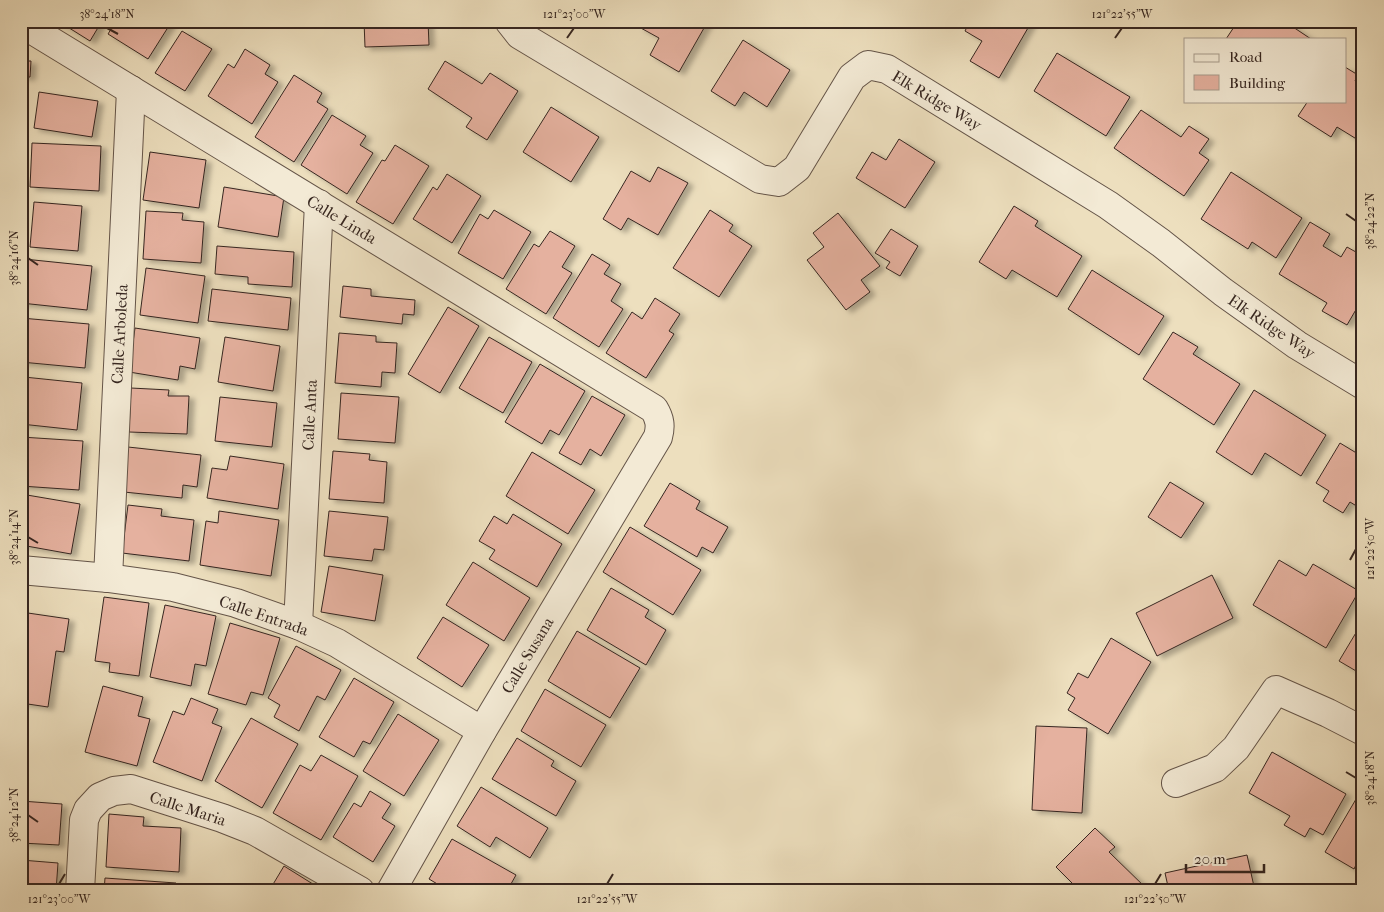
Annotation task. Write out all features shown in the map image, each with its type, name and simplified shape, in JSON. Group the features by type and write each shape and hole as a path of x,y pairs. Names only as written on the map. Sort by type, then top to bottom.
{"street":[{"name":"Elk Ridge Way","path":"509,21 520,35 760,179 779,182 797,168 852,77 868,65 887,69 1108,204 1223,292 1297,345 1363,385"},
{"name":"Calle Linda","path":"21,23 654,409 659,418"},
{"name":"Calle Arboleda","path":"108,578 131,90"},
{"name":"Calle Anta","path":"298,625 319,204"},
{"name":"Calle Susana","path":"391,891 482,731 658,437 660,429 659,418"},
{"name":"Calle Entrada","path":"21,570 108,578 173,587 236,603 298,625 337,643 482,731"},
{"path":"1176,784 1216,768 1236,748 1276,690 1363,730"},
{"name":"Calle Maria","path":"80,891 84,820 88,810 100,797 114,791 130,789 222,818 255,831 360,891"}],"building":[{"path":"58,21 102,21 90,41"},
{"path":"116,21 172,21 148,59 108,34"},
{"path":"364,21 428,21 429,45 365,47"},
{"path":"642,21 708,21 679,72 650,55 659,38 639,27"},
{"path":"970,21 1032,21 999,78 970,61 982,41 965,31"},
{"path":"1238,21 1284,21 1310,38 1227,38"},
{"path":"182,31 212,49 185,91 155,73"},
{"path":"743,40 790,70 767,107 744,92 735,106 711,91"},
{"path":"245,49 270,65 265,74 278,82 252,124 208,96 228,64 234,68"},
{"path":"1057,53 1130,97 1106,136 1034,91"},
{"path":"21,61 31,61 30,77 21,77"},
{"path":"445,61 482,84 490,73 518,91 487,140 466,127 472,118 428,89"},
{"path":"1346,68 1358,75 1355,81 1363,86 1363,143 1337,127 1331,137 1298,116 1307,102 1346,102"},
{"path":"294,75 322,93 317,102 328,109 294,162 255,137"},
{"path":"39,92 98,101 92,137 34,128"},
{"path":"551,107 599,137 571,182 523,152"},
{"path":"1141,110 1181,137 1189,126 1209,139 1199,153 1209,160 1184,196 1114,148"},
{"path":"332,115 366,136 360,145 373,153 347,194 301,165"},
{"path":"899,139 935,162 905,208 856,178 872,152 886,160"},
{"path":"32,143 101,146 99,191 30,187"},
{"path":"395,145 429,166 393,224 356,202 382,160 385,161"},
{"path":"150,152 206,160 199,208 143,200"},
{"path":"658,167 688,183 658,235 628,218 621,230 603,219 631,171 650,182"},
{"path":"1231,172 1302,218 1276,258 1252,242 1248,249 1201,219"},
{"path":"447,174 481,196 452,243 413,219 433,187 437,190"},
{"path":"224,187 284,197 278,237 218,227"},
{"path":"34,202 82,206 78,251 30,247"},
{"path":"1014,206 1038,221 1035,226 1082,256 1057,297 1012,270 1006,279 979,262"},
{"path":"494,210 531,232 503,279 458,253 480,214 488,219"},
{"path":"710,210 733,225 729,231 752,246 719,297 673,268"},
{"path":"146,211 183,213 182,220 204,222 201,263 143,259"},
{"path":"838,213 880,266 861,280 870,292 846,310 807,260 824,247 813,233"},
{"path":"1310,222 1330,234 1323,246 1341,257 1347,247 1363,256 1363,302 1361,301 1347,325 1322,311 1327,303 1279,274"},
{"path":"891,229 918,246 900,276 886,268 890,262 875,253"},
{"path":"550,231 575,246 562,267 572,273 546,314 506,289 534,244 539,247"},
{"path":"217,246 294,252 292,287 248,284 248,277 215,274"},
{"path":"592,254 610,265 604,274 621,284 611,301 623,309 599,347 553,318"},
{"path":"24,259 92,266 87,310 21,303"},
{"path":"146,268 205,276 198,323 140,315"},
{"path":"1092,270 1164,316 1139,355 1068,309"},
{"path":"343,286 371,289 371,296 415,300 414,315 403,314 402,324 340,317"},
{"path":"212,289 291,298 288,330 208,321"},
{"path":"655,298 680,314 669,331 674,334 646,378 606,353 632,312 642,319"},
{"path":"448,307 479,326 440,393 408,374"},
{"path":"21,318 89,324 85,368 21,362"},
{"path":"135,328 200,338 195,369 180,366 178,380 129,372"},
{"path":"1173,332 1198,347 1193,354 1240,384 1214,425 1143,379"},
{"path":"339,333 376,336 376,342 397,343 395,373 382,372 381,387 335,383"},
{"path":"225,337 280,346 273,391 218,382"},
{"path":"489,337 532,362 503,413 459,388"},
{"path":"540,364 585,391 559,435 550,430 542,444 505,422"},
{"path":"24,377 82,383 77,430 21,424 21,400"},
{"path":"131,388 169,390 168,396 189,396 187,434 129,432"},
{"path":"1254,390 1326,435 1301,476 1265,453 1252,475 1216,452"},
{"path":"341,393 399,397 395,443 338,439"},
{"path":"592,396 625,415 601,456 590,449 581,465 559,453"},
{"path":"220,397 277,403 272,447 215,441"},
{"path":"21,437 83,441 79,490 21,486"},
{"path":"1340,443 1363,457 1363,510 1350,502 1343,513 1323,501 1329,491 1316,483"},
{"path":"128,447 201,455 197,487 183,485 182,498 124,492"},
{"path":"333,451 370,454 369,460 387,462 384,503 329,499"},
{"path":"532,452 595,490 568,534 506,496"},
{"path":"230,456 284,464 278,509 207,498 212,468 227,470"},
{"path":"1170,482 1204,503 1181,538 1148,517"},
{"path":"670,483 700,501 696,509 728,527 713,553 702,547 697,557 644,526"},
{"path":"21,494 80,504 71,554 21,545"},
{"path":"128,505 162,509 161,516 194,520 189,561 122,553"},
{"path":"219,511 279,520 271,576 200,565 206,521 218,523"},
{"path":"329,511 388,517 384,550 374,549 372,561 324,556"},
{"path":"513,514 562,544 537,587 489,559 495,550 479,541 494,516 507,524"},
{"path":"630,527 701,570 673,615 603,572"},
{"path":"1279,560 1306,576 1313,564 1359,591 1326,648 1253,605"},
{"path":"473,562 530,598 504,641 446,605"},
{"path":"329,566 383,575 375,621 321,612"},
{"path":"1212,575 1233,618 1157,656 1136,613"},
{"path":"611,588 649,610 645,617 666,630 646,665 587,630"},
{"path":"104,597 149,603 139,676 109,672 110,663 95,661"},
{"path":"165,605 216,616 206,666 195,664 191,686 150,677"},
{"path":"21,612 69,619 64,652 56,651 48,707 21,703"},
{"path":"443,617 489,645 462,687 417,658"},
{"path":"1363,621 1363,675 1339,661"},
{"path":"230,623 280,638 263,695 251,692 246,705 208,694"},
{"path":"577,631 640,668 610,718 548,681"},
{"path":"1111,638 1151,662 1108,734 1068,710 1075,698 1067,693 1078,673 1088,678"},
{"path":"296,646 341,670 325,700 317,696 299,731 274,717 280,705 268,698"},
{"path":"354,678 394,702 370,744 363,741 354,757 319,737"},
{"path":"103,686 143,697 138,716 150,719 137,766 85,752"},
{"path":"545,689 606,725 581,767 521,731"},
{"path":"191,698 218,709 212,723 222,727 202,781 153,762 173,711 184,715"},
{"path":"398,714 439,740 404,796 363,771"},
{"path":"251,718 298,744 262,808 215,781"},
{"path":"1036,726 1087,728 1082,813 1032,810"},
{"path":"517,738 554,761 551,766 576,781 556,816 492,779"},
{"path":"1272,752 1346,794 1323,835 1310,828 1305,837 1284,825 1290,816 1249,793"},
{"path":"321,755 358,776 321,840 273,813 300,765 311,771"},
{"path":"481,787 548,828 530,858 496,837 490,847 457,826"},
{"path":"370,791 391,804 382,818 395,826 373,862 333,837 354,803 361,807"},
{"path":"1359,794 1363,797 1363,861 1359,859 1354,869 1325,852"},
{"path":"21,801 62,804 59,845 21,843"},
{"path":"109,814 144,817 143,826 181,828 179,872 106,867"},
{"path":"1095,828 1115,847 1109,852 1149,891 1080,891 1056,867"},
{"path":"452,839 516,875 507,891 449,891 429,879"},
{"path":"1247,855 1255,891 1169,891 1165,873"},
{"path":"21,860 58,863 56,891 21,891"},
{"path":"284,866 324,891 269,891"},
{"path":"105,878 176,883 175,891 104,891"}]}
